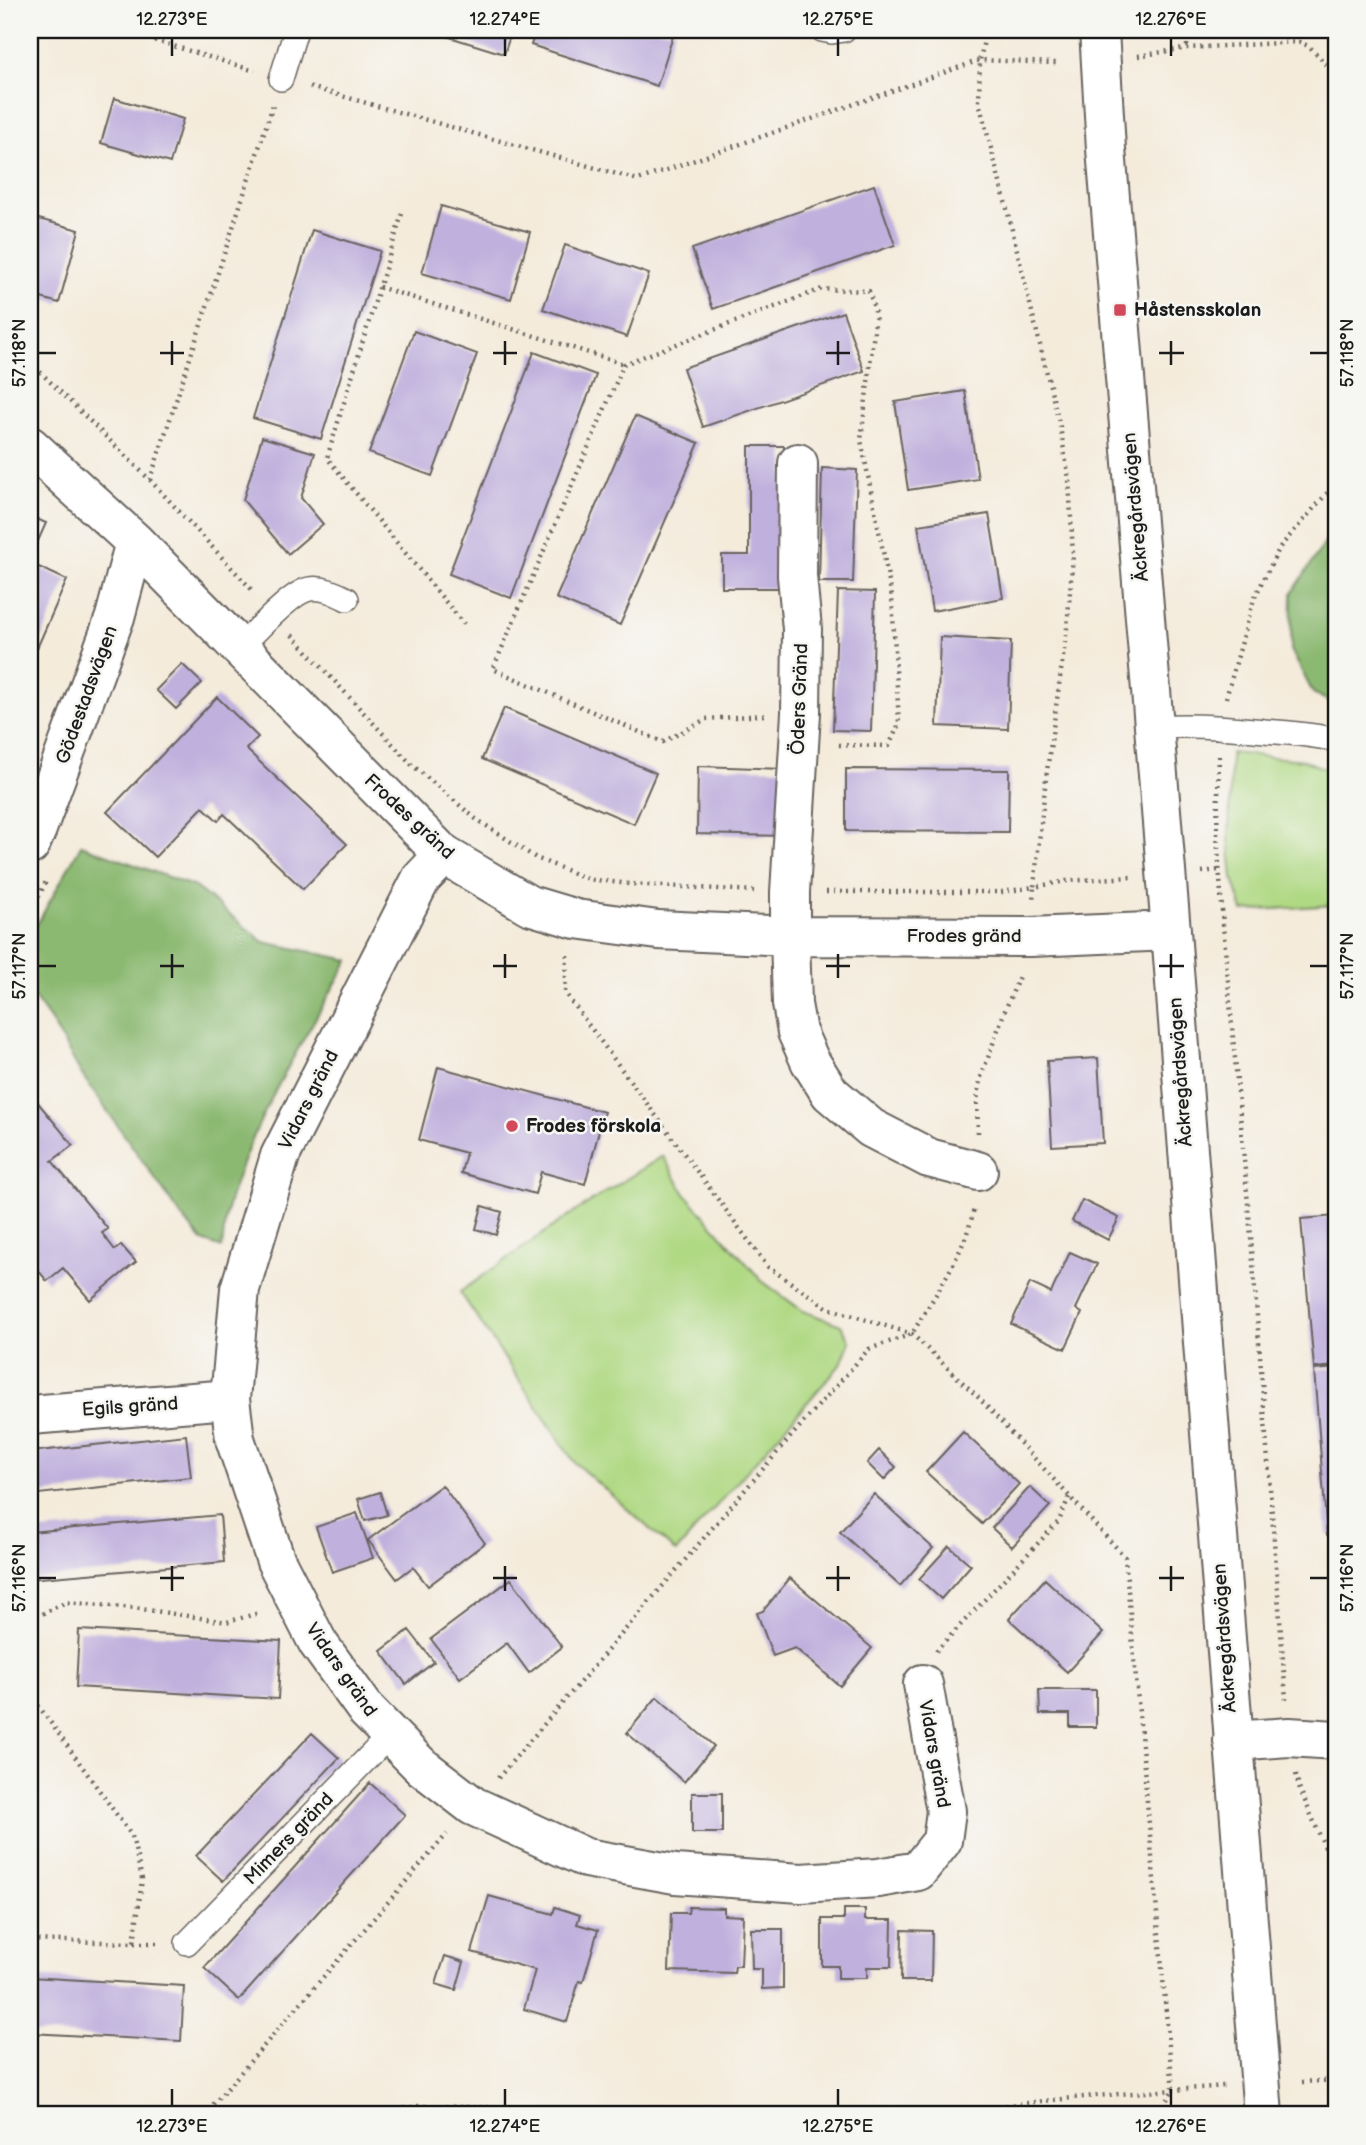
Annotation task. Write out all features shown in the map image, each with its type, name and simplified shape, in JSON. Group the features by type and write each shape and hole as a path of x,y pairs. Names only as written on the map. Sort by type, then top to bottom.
{"street":[{"name":"Äckregårdsvägen","path":"1099,30 1107,162 1171,932 1263,2115"},
{"name":"Frodes gränd","path":"30,446 135,542 444,855 529,905 576,919 658,930 790,936 1030,937 1171,932"},
{"name":"Öders Gränd","path":"798,463 797,576 802,629 800,728 790,892 792,1004 797,1032 810,1061 830,1093 871,1128 929,1158 978,1171"},
{"name":"Gödestadsvägen","path":"41,856 37,829 116,617 135,542"},
{"name":"Vidars gränd","path":"444,855 421,879 280,1156 240,1289 230,1399 235,1439 276,1561 318,1643 367,1711 421,1766 473,1806 586,1858 675,1874 801,1883 878,1878 918,1871 942,1841 946,1811 923,1684"},
{"name":"Egils gränd","path":"30,1415 230,1399"},
{"path":"1233,1741 1289,1737 1336,1740"}],"lane":[{"path":"281,79 296,30"},
{"path":"822,30 844,30"},
{"path":"239,649 283,604 308,589 329,590 347,599"},
{"path":"1154,727 1222,726 1336,740"},
{"name":"Mimers gränd","path":"187,1943 390,1735"}],"path":[{"path":"121,30 281,79 638,180 980,60 1056,63"},
{"path":"204,2115 869,1349 912,1334 957,1257 971,1224 978,1171 977,1101 980,1080 1003,1013 1025,963 1030,937 1046,778 1068,628 1073,555 1069,480 1060,427 979,102 980,60 986,30"},
{"path":"1187,30 1187,48"},
{"path":"1130,57 1187,48 1299,42 1309,46 1336,75"},
{"path":"150,480 281,79"},
{"path":"402,214 327,458 464,624"},
{"path":"379,287 624,364 822,289 869,291 876,315 861,440 892,597 899,724 889,746 800,728 706,719 663,742 493,669 624,364"},
{"path":"30,362 150,480 411,764 476,819 536,858 588,879 642,885 790,892 1002,892 1066,881 1219,870"},
{"path":"1336,483 1280,547 1254,600 1226,696 1217,782 1219,870 1251,1237 1289,1737 1299,1787 1336,1873"},
{"path":"30,916 41,856"},
{"path":"588,879 567,941 565,993 768,1267 828,1308 912,1334 979,1398 1125,1557 1173,2090 1157,2115"},
{"path":"923,1684 930,1657 1059,1521 1069,1497"},
{"path":"30,1620 66,1602 135,1608 227,1622 297,1603"},
{"path":"30,1694 132,1836 142,1879 134,1943 30,1940"},
{"path":"1302,2082 1336,2080"},
{"path":"950,2115 1000,2105 1236,2085"},
{"path":"362,2115 419,2106 603,2110 685,2115"}],"green space":[{"path":"1336,526 1336,705 1313,693 1291,650 1292,593"},
{"path":"1231,753 1303,760 1336,773 1336,905 1243,911 1233,878 1229,838"},
{"path":"81,845 195,887 264,942 349,960 264,1113 237,1177 225,1219 222,1248 202,1241 182,1217 82,1075 51,1021 30,992 30,937"},
{"path":"663,1156 685,1194 762,1281 803,1311 841,1325 850,1341 841,1364 676,1552 575,1463 460,1292 568,1216"}],"building":[{"path":"427,30 512,30 504,54"},
{"path":"536,30 675,30 657,86 531,45"},
{"path":"114,98 183,119 170,163 101,143"},
{"path":"30,173 38,176 30,201"},
{"path":"874,185 895,245 713,309 692,249"},
{"path":"441,206 530,232 511,299 422,273"},
{"path":"35,218 79,230 59,303 30,295 30,239"},
{"path":"312,230 380,251 321,439 253,418"},
{"path":"565,245 649,274 627,337 543,309"},
{"path":"843,312 864,371 703,427 683,368"},
{"path":"414,331 477,354 432,476 369,453"},
{"path":"534,352 596,375 511,598 449,574"},
{"path":"965,391 978,479 908,490 895,402"},
{"path":"635,416 699,443 620,625 556,598"},
{"path":"262,437 315,453 301,498 323,524 288,554 243,500"},
{"path":"749,446 784,446 784,588 722,588 722,555 749,555"},
{"path":"822,468 857,470 853,582 819,582"},
{"path":"989,514 1003,598 932,611 918,525"},
{"path":"30,516 46,523 30,559"},
{"path":"30,563 67,580 30,664"},
{"path":"838,591 875,592 871,731 833,730"},
{"path":"940,637 1011,641 1008,729 937,726"},
{"path":"182,664 202,683 176,709 156,690"},
{"path":"217,697 258,737 246,749 347,844 303,889 224,814 218,821 203,807 155,857 107,812"},
{"path":"504,708 656,773 634,824 482,759"},
{"path":"698,766 784,769 783,836 697,834"},
{"path":"846,769 1009,770 1008,832 846,831"},
{"path":"1098,1058 1103,1143 1052,1146 1047,1061"},
{"name":"Frodes förskola","path":"438,1067 604,1112 585,1184 541,1172 535,1194 461,1173 466,1153 419,1140"},
{"path":"30,1093 73,1145 52,1161 108,1229 102,1233 115,1250 121,1245 136,1262 90,1300 63,1268 47,1281 30,1260 30,1228 37,1222 30,1213"},
{"path":"1082,1200 1119,1218 1108,1240 1072,1221"},
{"path":"482,1206 502,1212 496,1235 476,1229"},
{"path":"1336,1216 1336,1366 1314,1368 1301,1219"},
{"path":"1070,1252 1097,1264 1076,1309 1082,1313 1065,1349 1011,1324 1030,1283 1051,1293"},
{"path":"1336,1368 1336,1534 1327,1535 1314,1370"},
{"path":"963,1432 1019,1484 982,1524 926,1472"},
{"path":"186,1435 191,1477 30,1495 30,1452"},
{"path":"879,1450 896,1467 884,1480 867,1463"},
{"path":"442,1485 485,1543 428,1586 413,1567 397,1579 368,1540"},
{"path":"1030,1487 1050,1506 1012,1547 992,1528"},
{"path":"380,1492 387,1515 365,1521 358,1499"},
{"path":"874,1494 933,1548 900,1586 840,1532"},
{"path":"357,1513 373,1558 332,1572 316,1527"},
{"path":"220,1515 224,1562 30,1579 30,1532"},
{"path":"949,1546 971,1565 941,1599 919,1579"},
{"path":"790,1578 872,1648 840,1686 795,1648 773,1656 757,1613 763,1611"},
{"path":"511,1579 562,1647 529,1673 507,1643 460,1678 431,1639"},
{"path":"1045,1579 1103,1633 1067,1672 1009,1619"},
{"path":"79,1630 281,1641 278,1699 76,1687"},
{"path":"409,1630 434,1662 406,1684 381,1651"},
{"path":"1039,1690 1096,1690 1096,1727 1070,1727 1070,1714 1040,1714"},
{"path":"657,1697 714,1746 684,1782 627,1733"},
{"path":"312,1733 339,1758 223,1881 196,1856"},
{"path":"370,1783 405,1815 239,2000 204,1968"},
{"path":"692,1793 722,1793 722,1833 692,1833"},
{"path":"489,1896 553,1914 555,1907 580,1915 577,1924 598,1930 583,1982 579,1981 567,2022 524,2009 535,1970 472,1952"},
{"path":"689,1907 724,1908 724,1915 743,1916 741,1966 735,1966 734,1973 669,1971 671,1913 688,1913"},
{"path":"844,1909 865,1909 865,1920 892,1920 891,1967 867,1967 867,1978 838,1978 838,1966 822,1966 822,1919 844,1919"},
{"path":"751,1929 783,1929 783,1988 762,1989 762,1969 752,1969"},
{"path":"902,1930 932,1931 931,1981 901,1981"},
{"path":"445,1956 464,1962 456,1990 436,1984"},
{"path":"30,1977 184,1986 181,2041 30,2033"}],"place":[{"name":"Håstensskolan","path":"1120,310"},
{"name":"Frodes förskola","path":"512,1126"}]}
